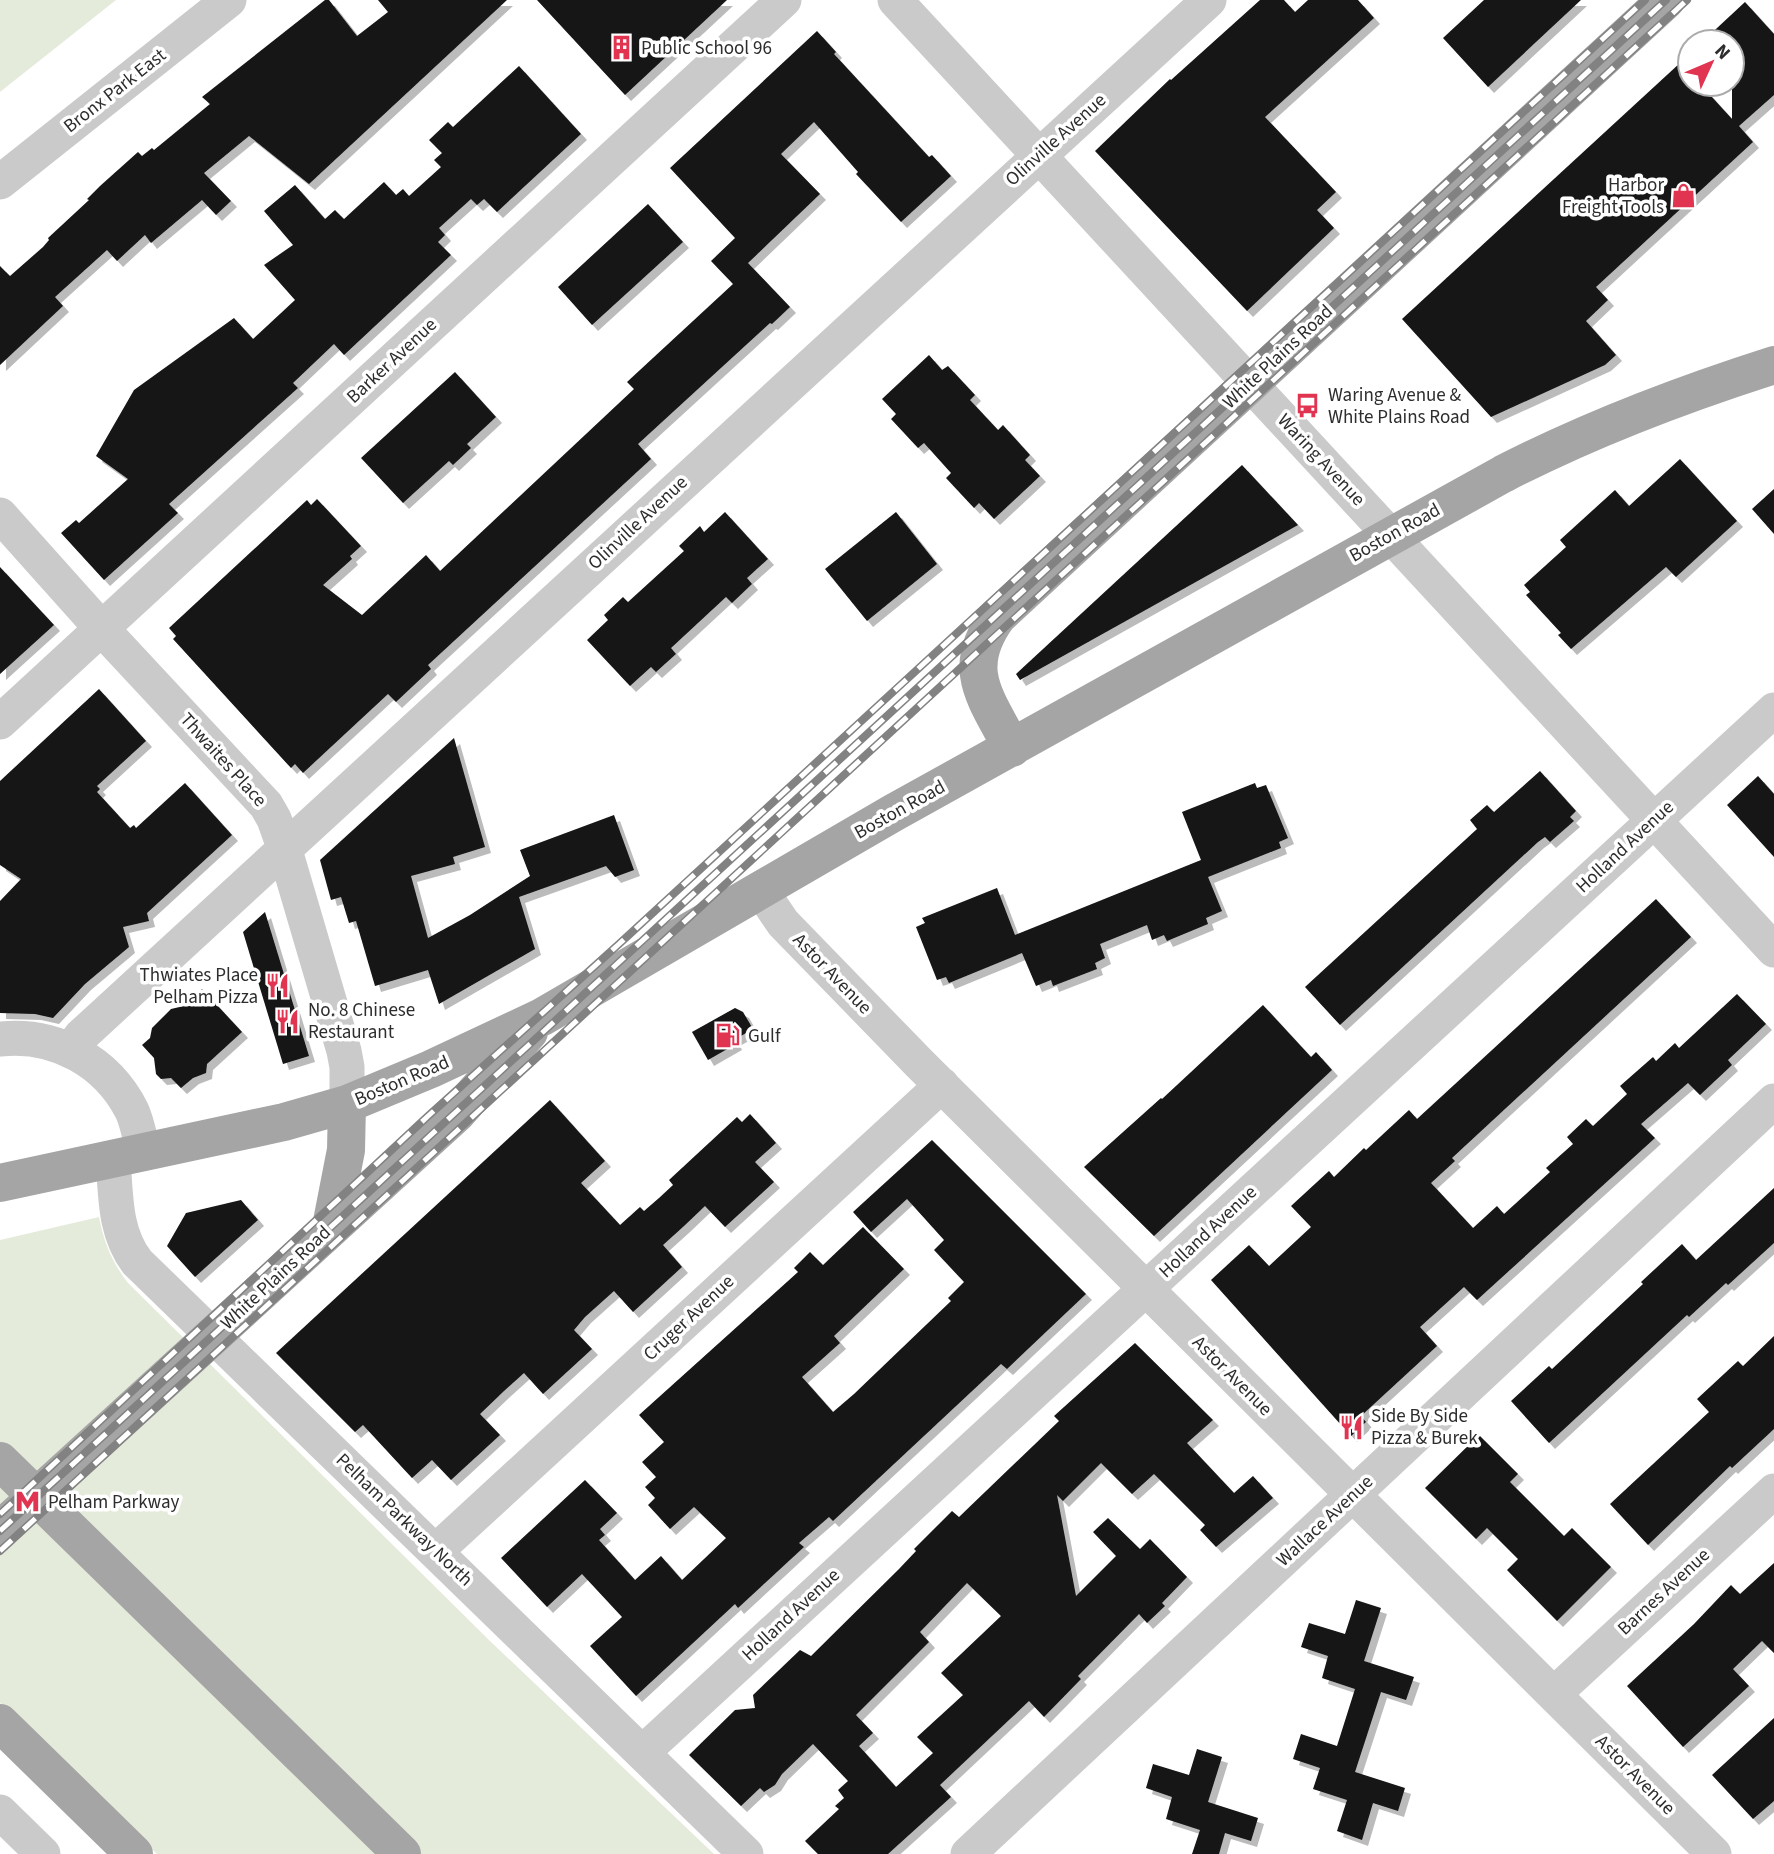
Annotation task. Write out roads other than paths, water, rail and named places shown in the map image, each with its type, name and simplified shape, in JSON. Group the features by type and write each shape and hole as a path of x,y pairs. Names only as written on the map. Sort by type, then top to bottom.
{"main road":[{"name":"White Plains Road","path":"1012,748 985,695 978,673 978,653 985,634 998,616 1667,0"},
{"name":"Boston Road","path":"0,1183 284,1122 347,1104 487,1044 542,1017 760,889 1503,474 1578,436 1700,389 1774,365"},
{"name":"White Plains Road","path":"0,1531 457,1113 542,1017"},
{"path":"331,1227 346,1150 347,1104"},
{"path":"0,1461 402,1854"},
{"path":"0,1723 134,1854"}],"street":[{"name":"Bronx Park East","path":"0,182 229,0"},
{"name":"Barker Avenue","path":"0,722 784,0"},
{"name":"Waring Avenue","path":"895,0 1774,950"},
{"name":"Olinville Avenue","path":"71,1049 81,1036 284,847 1209,0"},
{"name":"Thwaites Place","path":"0,515 102,629 259,796 274,819 344,1051 347,1104"},
{"name":"Holland Avenue","path":"642,1752 1774,710"},
{"name":"Astor Avenue","path":"760,889 783,923 942,1086 1714,1854"},
{"name":"Pelham Parkway North","path":"0,1039 40,1040 71,1049 95,1065 134,1114 129,1156 116,1204 124,1242 137,1262 746,1854"},
{"name":"Cruger Avenue","path":"436,1551 942,1086"},
{"name":"Wallace Avenue","path":"968,1854 1774,1101"},
{"name":"Barnes Avenue","path":"1554,1694 1774,1491"},
{"path":"0,1812 43,1854"}],"railway":[{"path":"0,1514 427,1117 619,944 1645,0"},
{"path":"0,1531 1666,0"},
{"path":"0,1551 1687,0"}],"place":[{"name":"Public School 96","path":"621,48"},
{"name":"Harbor Freight Tools","path":"1684,196"},
{"name":"Waring Avenue & White Plains Road","path":"1308,406"},
{"name":"Thwiates Place Pelham Pizza","path":"278,986"},
{"name":"No. 8 Chinese Restaurant","path":"288,1021"},
{"name":"Gulf","path":"728,1036"},
{"name":"Side By Side Pizza & Burek","path":"1351,1427"},
{"name":"Pelham Parkway","path":"28,1502"}]}
